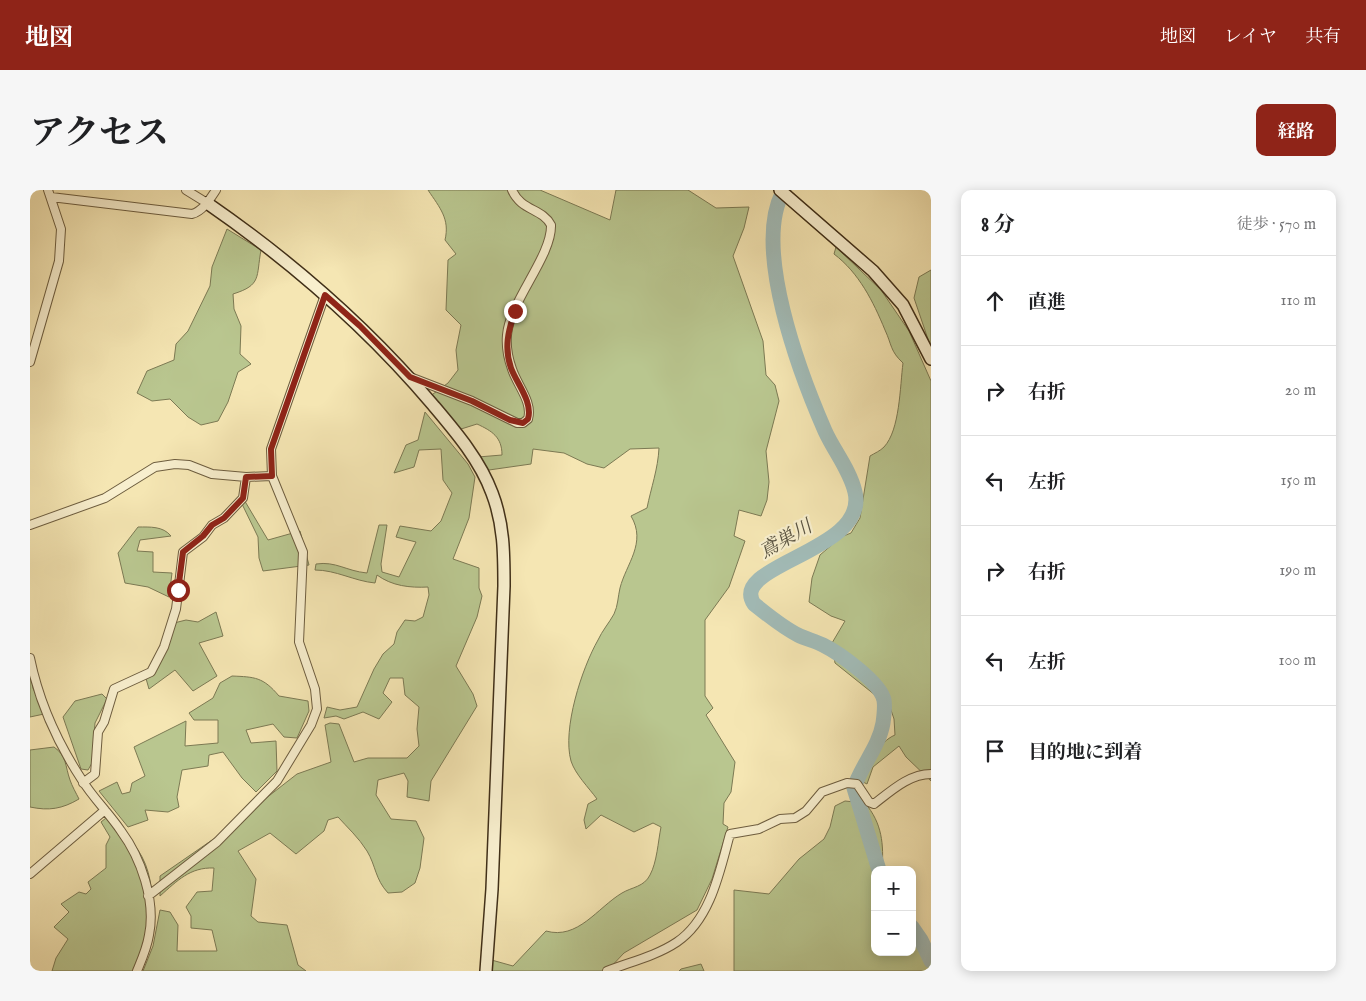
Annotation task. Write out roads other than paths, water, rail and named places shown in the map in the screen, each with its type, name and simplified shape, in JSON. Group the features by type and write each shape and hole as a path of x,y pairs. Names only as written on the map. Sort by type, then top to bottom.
{"street":[{"path":"186,190 259,239 360,326 410,377 458,435 479,466 492,492 500,519 504,544 493,869 486,971"},
{"path":"30,362 59,261 61,229 50,194 192,214 198,212 207,203 216,190"},
{"path":"410,377 472,401 517,423 523,423 528,419 528,404 509,359 507,334 527,283 548,241 551,225 542,215 520,203 512,190"},
{"path":"780,190 873,271 903,305 931,359"},
{"path":"148,896 217,842 277,781 285,771 311,725 317,709 314,689 299,642 302,552 272,476 271,449 325,295"},
{"path":"30,525 105,498 155,468 189,465 212,474 246,477 272,476"},
{"path":"84,783 95,774 98,732 104,722 114,689 151,672 164,647 176,609 183,552 203,536 212,525 224,518 243,498 246,477"},
{"path":"30,658 36,687 56,734 84,783 132,849 148,896 150,933 137,971"},
{"path":"607,971 647,957 670,946 692,928 714,888 730,834 759,829 780,819 795,818 806,811 822,792 847,783 857,784 869,802 874,804 908,780 923,774 931,774"},
{"path":"30,874 105,810"}],"waterway":[{"name":"鳶巣川","path":"784,190 775,214 773,244 776,276 783,311 815,407 825,431 853,484 855,492 854,512 841,529 822,543 761,578 751,590 754,604 792,632 839,654 867,677 881,693 884,700 881,732 854,788 878,866"},
{"name":"鳶巣川","path":"916,933 931,961"}]}
